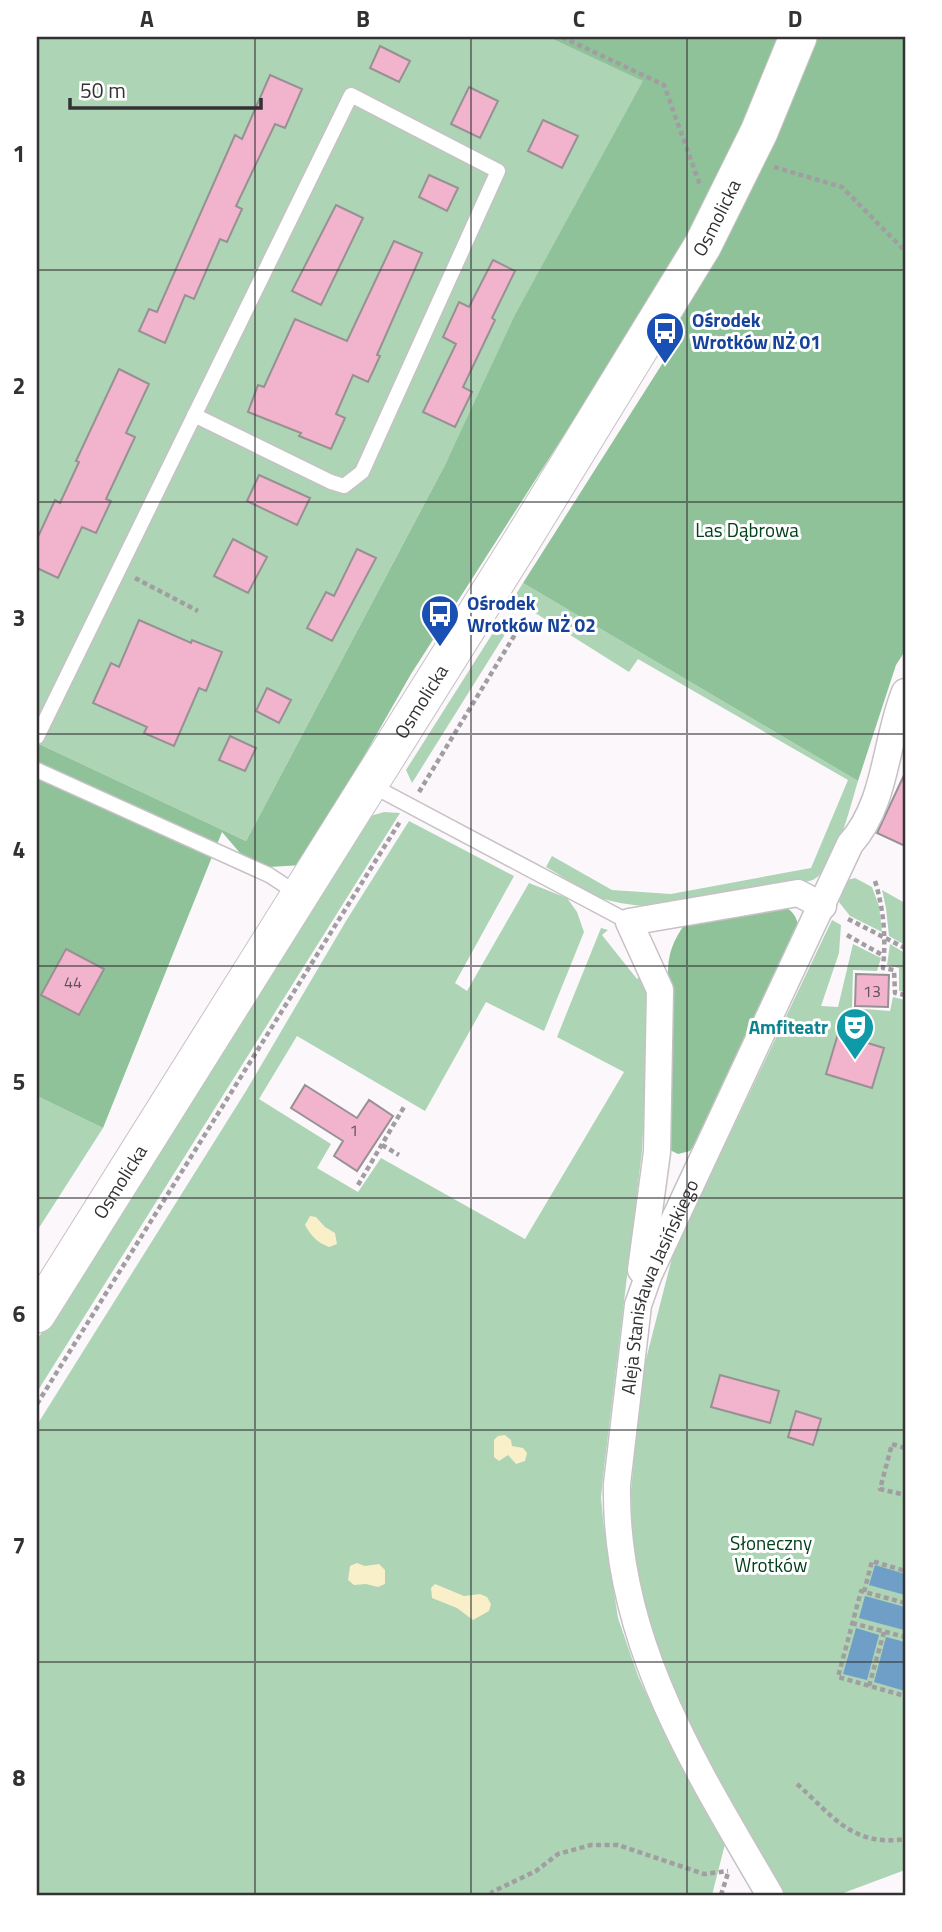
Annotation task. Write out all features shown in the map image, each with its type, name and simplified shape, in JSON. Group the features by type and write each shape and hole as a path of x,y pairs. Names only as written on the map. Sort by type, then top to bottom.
{"street":[{"name":"Osmolicka","path":"37,1314 547,500 696,256 746,159 798,37"},
{"name":"Aleja Stanisława Jasińskiego","path":"770,1895 682,1741 649,1664 634,1618 623,1563 617,1485 639,1305 649,1274 850,844 858,835 871,808 905,692"},
{"path":"639,1305 657,1152 660,990 629,922 798,893 823,906"}],"lane":[{"path":"37,737 118,570 194,415 351,95 498,171 362,472 344,486 331,482 194,415"},
{"path":"37,770 257,870 300,895"},
{"path":"369,784 629,922"}],"path":[{"path":"562,37 664,85 696,178 719,215"},
{"path":"746,159 842,187 905,251"},
{"path":"118,570 198,611"},
{"path":"37,1404 525,618"},
{"path":"875,881 883,906 886,937 883,968 894,970 895,993 905,995"},
{"path":"848,919 905,948"},
{"path":"847,935 884,956"},
{"path":"358,1185 404,1107"},
{"path":"382,1145 399,1155"},
{"path":"905,1448 892,1444 880,1489 905,1495"},
{"path":"864,1592 872,1561 905,1571"},
{"path":"905,1603 861,1591 838,1677 905,1696"},
{"path":"852,1623 905,1637"},
{"path":"869,1686 884,1632"},
{"path":"796,1784 858,1836 882,1840 905,1839"},
{"path":"491,1895 492,1892 536,1871 558,1854 591,1845 618,1845 704,1874 728,1871"}],"green space":[{"path":"37,37 548,37 644,81 246,841 37,743"},
{"name":"Las Dąbrowa","path":"548,37 905,37 905,651 896,665 858,781 523,583 671,350 632,329 411,674 302,865 269,867 240,853 222,832 103,1128 37,1096 37,743 246,841 446,463 515,315 643,81"},
{"path":"523,583 858,781 841,836 829,863 821,873 813,880 737,898 659,907 600,898 546,867 552,856 612,890 671,894 811,868 848,780 638,659 629,672 513,599"},
{"path":"496,628 509,628 412,783 406,770"},
{"path":"384,812 400,813 37,1392 37,1340 207,1066 367,817"},
{"path":"409,821 514,876 455,983 467,991 529,883 567,898 577,912 584,932 544,1031 486,1002 425,1111 297,1036 259,1099 331,1144 317,1168 358,1192 381,1158 525,1239 624,1072 557,1037 601,928 608,930 602,935 637,979 644,973 650,988 642,1151 601,1498 618,1618 638,1676 660,1724 725,1844 712,1895 37,1895 37,1425 246,1091 346,921"},
{"path":"855,878 872,887 879,906 882,932 850,916 839,902 847,880"},
{"path":"882,890 905,903 905,945 889,936"},
{"path":"781,905 794,915 799,930 698,1139 690,1151 678,1154 670,1150 668,969 677,936 684,925"},
{"name":"Słoneczny Wrotków","path":"832,920 841,925 839,953 821,1006 838,1007 853,944 881,958 877,971 853,970 852,1008 890,1011 893,997 905,1000 905,1870 838,1895 784,1895 700,1748 666,1670 645,1612 632,1540 631,1490 643,1371 673,1254"},
{"path":"890,944 905,953 905,992 899,991 899,968 887,965"},
{"path":"37,1096 103,1128 37,1231"}],"sand":[{"path":"310,1216 316,1217 335,1233 337,1244 329,1247 312,1236 305,1225"},
{"path":"505,1435 511,1440 512,1446 523,1448 527,1453 525,1461 516,1464 508,1455 499,1461 494,1457 494,1440"},
{"path":"357,1563 365,1566 379,1564 385,1570 385,1584 378,1587 354,1585 348,1580 350,1566"},
{"path":"435,1584 464,1596 480,1594 487,1597 491,1604 489,1611 473,1620 457,1608 432,1598 431,1588"}],"water":[{"path":"875,1565 905,1574 905,1595 869,1585"},
{"path":"865,1596 905,1607 904,1630 859,1618"},
{"path":"856,1628 879,1635 867,1680 843,1674"},
{"path":"886,1637 905,1642 905,1691 874,1682"}],"building":[{"path":"380,46 410,61 399,82 370,68"},
{"path":"270,75 302,89 285,128 275,124 236,206 242,209 227,242 220,239 194,299 185,295 165,343 139,331 149,309 157,312 235,135 242,139"},
{"path":"469,87 498,101 480,138 451,124"},
{"path":"543,120 578,136 562,168 528,151"},
{"path":"429,175 458,188 447,211 419,197"},
{"path":"336,205 363,218 321,305 292,291"},
{"path":"394,241 422,253 377,355 380,356 368,382 353,375 336,414 345,418 331,449 299,436 301,433 248,412 258,385 264,387 295,319 347,341"},
{"path":"493,260 515,271 463,387 472,392 455,427 423,412 456,344 443,337 459,302 469,307"},
{"path":"119,369 149,384 126,433 135,437 106,499 111,501 96,533 82,527 58,578 37,568 37,539 55,500 60,503 79,462 76,461"},
{"path":"259,475 310,498 297,525 247,501"},
{"path":"233,539 267,557 248,593 214,576"},
{"path":"357,549 376,558 332,641 307,628 326,592 334,596"},
{"path":"139,620 191,643 192,640 222,652 206,691 199,688 174,746 144,733 147,727 93,703 111,663 119,667"},
{"path":"267,688 291,700 279,723 256,711"},
{"path":"230,736 256,748 245,771 219,760"},
{"path":"905,773 905,846 877,833"},
{"path":"66,949 104,969 79,1015 41,995"},
{"path":"856,974 889,975 888,1007 855,1006"},
{"name":"Amfiteatr","path":"838,1034 884,1048 872,1088 826,1074"},
{"path":"305,1085 357,1118 369,1100 393,1116 357,1171 334,1156 343,1141 291,1108"},
{"path":"720,1375 779,1391 770,1423 711,1407"},
{"path":"796,1411 821,1419 813,1445 788,1437"}],"place":[{"name":"Ośrodek Wrotków NŻ 01","path":"665,365"},
{"name":"Ośrodek Wrotków NŻ 02","path":"440,648"},
{"name":"Amfiteatr","path":"855,1061"}]}
